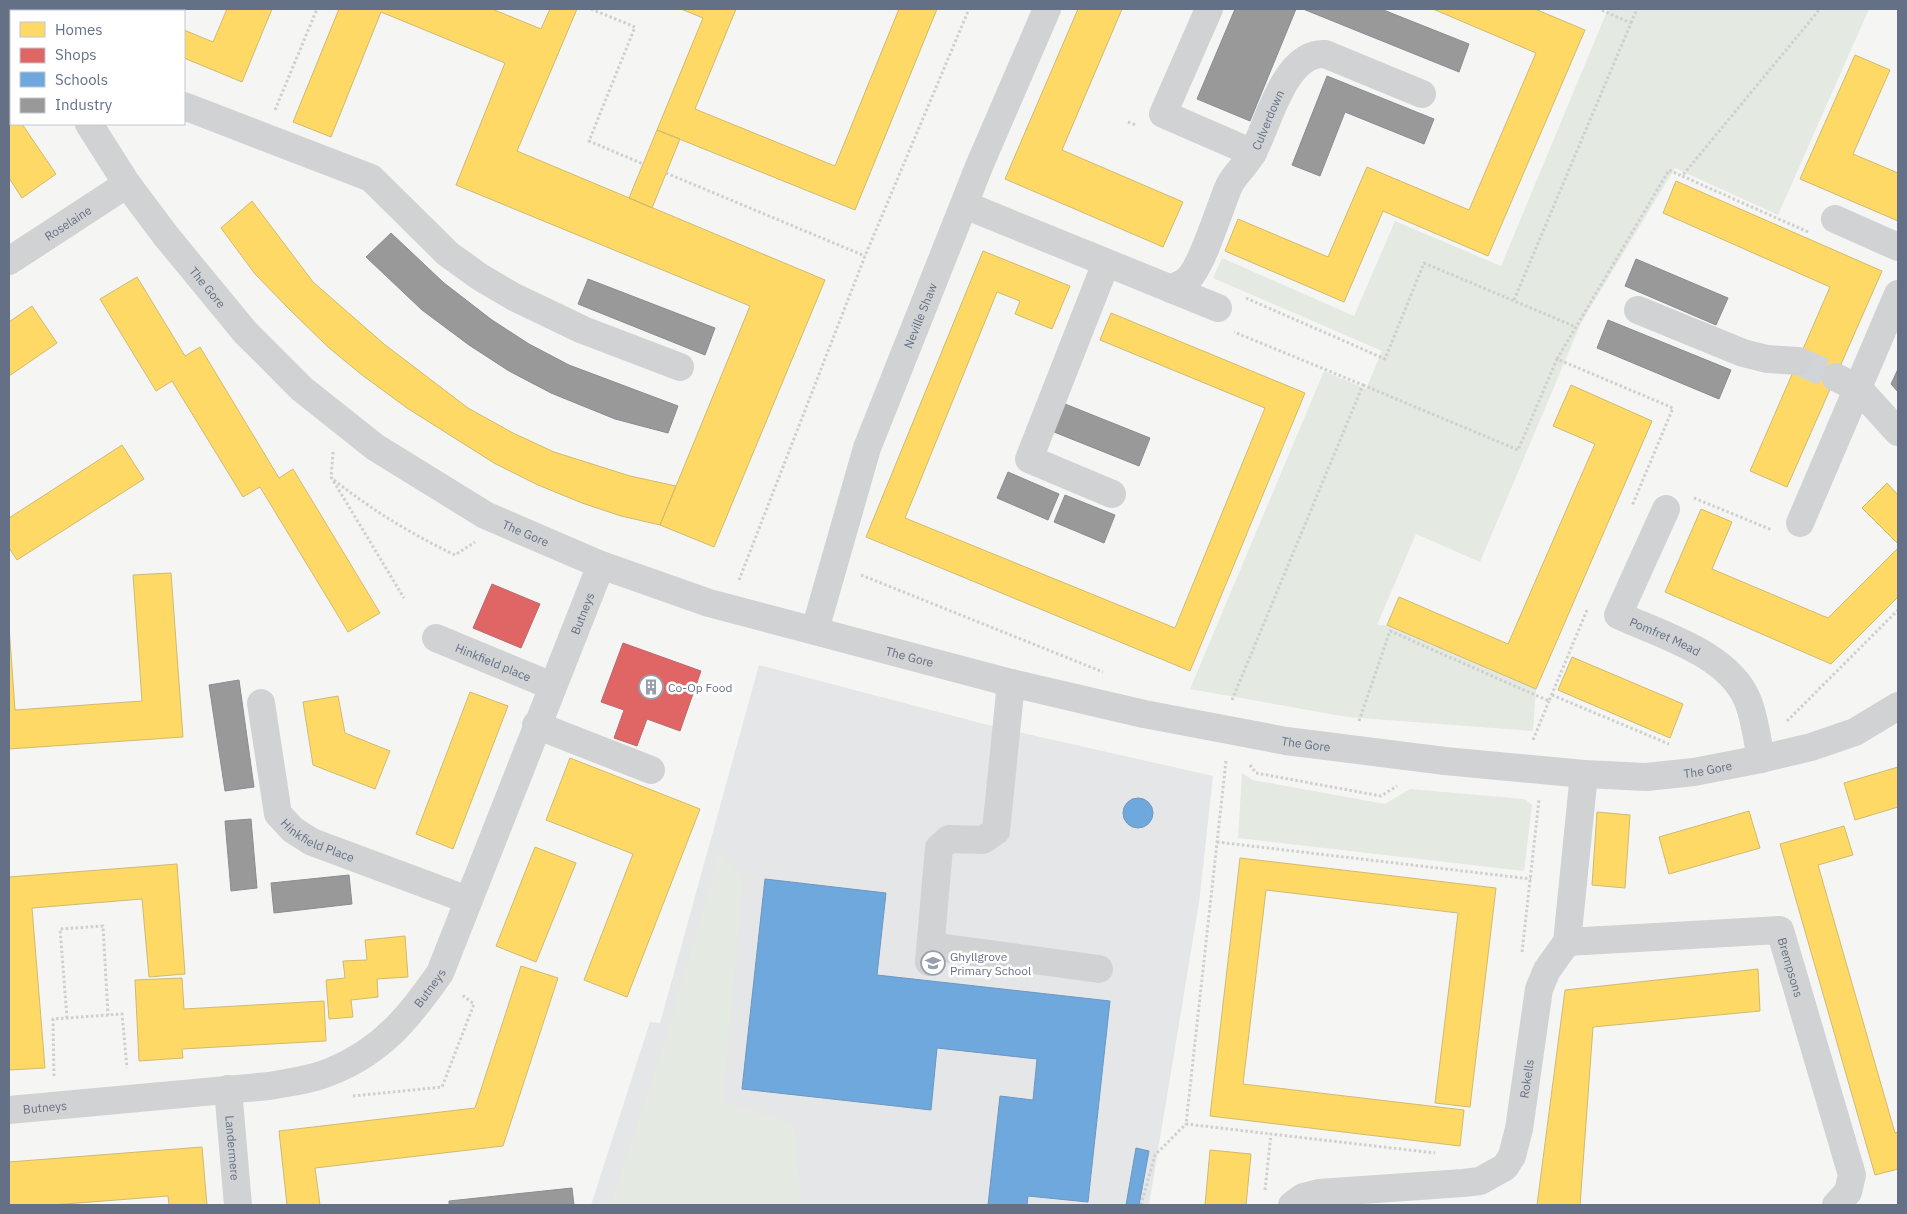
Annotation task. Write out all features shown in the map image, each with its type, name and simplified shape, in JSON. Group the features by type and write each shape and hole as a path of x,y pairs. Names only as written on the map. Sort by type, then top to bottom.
{"street":[{"name":"Neville Shaw","path":"815,630 864,456 965,205 1047,9"},
{"path":"1209,9 1163,114 1253,153"},
{"name":"Culverdown","path":"1171,289 1188,280 1197,266 1234,175 1253,153 1289,74 1304,58 1315,53 1325,54 1422,94"},
{"path":"185,106 371,178 448,254 480,277 514,297 583,330 680,367"},
{"name":"The Gore","path":"90,125 127,184 194,273 245,332 302,389 375,447 485,514 601,565 710,603 1011,683 1144,714 1286,742 1445,761 1584,774 1646,777 1694,772 1761,759 1811,748 1855,732 1898,706"},
{"name":"Roselaine","path":"9,261 127,184"},
{"path":"965,205 1228,311"},
{"path":"1835,220 1898,247"},
{"path":"1106,263 1029,459 1112,494"},
{"path":"1788,528 1846,383 1898,294"},
{"path":"1638,310 1756,358 1798,361"},
{"path":"1846,383 1898,432"},
{"name":"Pomfret Mead","path":"1677,502 1618,615 1697,651 1724,667 1738,683 1747,700 1761,759"},
{"name":"Butneys","path":"9,1110 269,1086 331,1072 383,1042 413,1012 440,973 536,725 601,565"},
{"name":"Hinkfield place","path":"436,638 552,686"},
{"path":"1011,683 996,831 983,840 949,838 939,848 930,954 1099,969"},
{"name":"Hinkfield Place","path":"261,703 278,814 293,830 312,842 468,900"},
{"path":"536,725 651,770"},
{"name":"Rokells","path":"1292,1205 1303,1197 1319,1193 1480,1181 1505,1167 1512,1156 1519,1130 1539,989 1547,970 1567,942 1584,774"},
{"name":"Brempsons","path":"1567,942 1780,930 1852,1175 1848,1192 1836,1205"},
{"name":"Landermere","path":"228,1089 238,1205"}],"path":[{"path":"274,112 317,9"},
{"path":"591,9 635,27 589,141 643,164"},
{"path":"739,580 865,256 969,9"},
{"path":"1600,9 1631,23"},
{"path":"1514,300 1637,9"},
{"path":"1682,176 1820,9"},
{"path":"1128,122 1137,126"},
{"path":"1228,311 1363,385 1518,450 1556,359 1670,170 1809,232"},
{"path":"666,173 865,256"},
{"path":"1228,311 1385,359 1424,263 1576,327"},
{"path":"1556,359 1673,408 1629,513"},
{"path":"1228,708 1363,385"},
{"path":"334,444 331,477 404,598"},
{"path":"1644,476 1653,480"},
{"path":"331,477 369,507 417,537 454,555 476,542"},
{"path":"1677,502 1788,528"},
{"path":"853,572 1111,675"},
{"path":"1531,745 1590,604"},
{"path":"1792,722 1785,721 1898,610"},
{"path":"1357,726 1390,632 1549,701"},
{"path":"1552,695 1676,747"},
{"path":"1140,1205 1156,1155 1186,1124 1227,755"},
{"path":"1247,760 1256,773 1381,796 1398,786"},
{"path":"1522,955 1540,801 1535,796"},
{"path":"1217,842 1531,879"},
{"path":"67,1018 60,929 103,926 108,1015"},
{"path":"50,1084 55,1069 52,1019 122,1014 128,1070"},
{"path":"1186,1124 1444,1154"},
{"path":"1264,1196 1271,1134"}],"shaded area":[{"path":"1608,9 1869,9 1778,215 1675,168 1581,323 1480,562 1416,534 1377,625 1387,625 1536,689 1533,731 1347,717 1190,689 1324,371 1366,389 1382,351 1213,278 1222,258 1354,316 1395,221 1501,266"},
{"name":"Ghyllgrove Primary School","path":"759,665 992,726 1213,776 1199,903 1149,1205 591,1205 650,1022 660,1023"},
{"path":"1242,773 1253,780 1385,804 1410,789 1524,799 1532,805 1524,871 1238,838"},
{"path":"720,852 743,881 723,1102 794,1123 801,1205 610,1205 666,1037"}],"building: Homes":[{"path":"80,9 121,9 120,10"},
{"path":"227,9 272,9 242,82 185,58 185,30 213,42"},
{"path":"339,9 492,9 541,29 550,9 577,9 517,151 825,280 714,547 660,525 750,306 456,185 505,63 381,12 331,137 293,122"},
{"path":"681,9 736,9 695,109 835,166 899,9 937,9 855,210 657,130 703,18"},
{"path":"1078,9 1122,9 1062,150 1183,202 1163,247 1005,179"},
{"path":"1433,9 1535,9 1585,30 1488,256 1383,211 1344,302 1225,251 1238,219 1328,257 1367,167 1469,210 1536,53"},
{"path":"1855,55 1890,70 1853,154 1898,173 1898,221 1800,179"},
{"path":"9,105 10,125 23,125 56,174 22,198 9,178"},
{"path":"657,130 680,139 652,208 629,198"},
{"path":"1676,181 1882,271 1787,487 1750,471 1830,287 1663,213"},
{"path":"252,201 313,282 384,344 468,408 513,433 554,452 630,476 676,486 660,525 621,516 582,503 538,485 494,463 407,408 362,375 328,347 255,274 221,228"},
{"path":"983,251 1070,286 1052,329 1015,314 1020,301 997,292 905,518 1175,628 1265,408 1100,340 1111,313 1305,393 1190,671 866,537"},
{"path":"137,277 185,356 200,347 279,478 293,469 380,613 348,632 260,487 243,497 172,381 156,391 100,299"},
{"path":"32,306 57,343 9,376 9,322"},
{"path":"1571,385 1652,421 1536,689 1387,625 1399,597 1508,644 1595,444 1553,426"},
{"path":"122,445 144,479 17,560 9,548 9,518"},
{"path":"1887,483 1898,495 1898,544 1862,508"},
{"path":"1701,509 1732,522 1712,569 1828,618 1898,548 1898,597 1831,664 1665,592"},
{"path":"171,573 183,737 9,749 9,626 15,710 142,701 133,575"},
{"path":"1572,657 1683,704 1670,738 1558,690"},
{"path":"470,692 508,706 453,849 416,834"},
{"path":"338,696 345,733 390,751 375,789 313,765 303,702"},
{"path":"570,758 700,809 627,997 584,980 633,854 546,820"},
{"path":"1898,767 1898,807 1855,820 1844,783"},
{"path":"1749,811 1760,848 1669,874 1659,837"},
{"path":"1597,812 1630,815 1625,888 1592,885"},
{"path":"1844,826 1853,855 1818,865 1895,1133 1898,1132 1898,1169 1875,1175 1780,844"},
{"path":"535,847 576,863 536,962 496,946"},
{"path":"1240,858 1496,888 1470,1107 1435,1103 1458,913 1266,890 1243,1084 1464,1110 1460,1146 1210,1116"},
{"path":"177,864 185,974 149,977 142,899 32,908 45,1068 9,1070 9,877"},
{"path":"405,936 408,977 377,979 378,997 351,1000 353,1017 329,1019 326,980 345,978 343,961 367,960 365,940"},
{"path":"521,966 558,978 503,1146 315,1168 320,1205 287,1205 279,1131 475,1108"},
{"path":"1758,969 1760,1011 1593,1027 1580,1205 1537,1205 1565,990"},
{"path":"182,978 184,1009 324,1001 326,1041 182,1049 183,1058 139,1061 135,980"},
{"path":"202,1147 207,1205 169,1205 168,1196 52,1205 9,1205 9,1162"},
{"path":"1210,1150 1251,1154 1246,1205 1205,1205"}],"building: Shops":[{"path":"492,584 540,604 521,648 473,628"},
{"name":"Co-Op Food","path":"623,643 701,671 680,731 647,719 637,746 614,738 624,710 601,702"}],"building: Schools":[{"path":"1138,798 1144,799 1152,807 1152,819 1144,827 1138,828 1132,827 1124,819 1123,813 1124,807 1132,799"},
{"path":"765,879 886,893 877,975 1110,1001 1088,1202 1028,1196 1027,1205 988,1205 1000,1096 1033,1100 1037,1059 937,1048 931,1110 742,1089"},
{"path":"1136,1148 1149,1151 1139,1205 1126,1205"}],"building: Industry":[{"path":"1235,9 1296,9 1250,121 1197,99"},
{"path":"1303,9 1381,9 1469,44 1459,72"},
{"path":"1327,76 1434,119 1424,144 1345,112 1320,176 1292,165"},
{"path":"391,233 444,283 492,320 529,344 569,365 678,406 668,433 615,419 551,393 509,371 469,345 422,310 366,257"},
{"path":"1636,259 1728,298 1716,325 1625,286"},
{"path":"588,279 715,328 705,355 578,304"},
{"path":"1608,320 1731,370 1719,399 1597,348"},
{"path":"1898,369 1898,392 1891,384"},
{"path":"1065,404 1150,438 1139,466 1054,432"},
{"path":"1008,472 1059,494 1048,520 997,498"},
{"path":"1065,495 1115,515 1104,543 1054,522"},
{"path":"239,680 254,787 225,791 209,685"},
{"path":"251,819 257,888 231,891 225,821"},
{"path":"349,875 352,904 274,913 271,883"},
{"path":"572,1188 574,1205 449,1205 449,1201"}],"tunnel":[{"path":"1798,361 1835,377"}],"place":[{"name":"Co-Op Food","path":"651,687"},
{"name":"Ghyllgrove Primary School","path":"933,963"}]}
